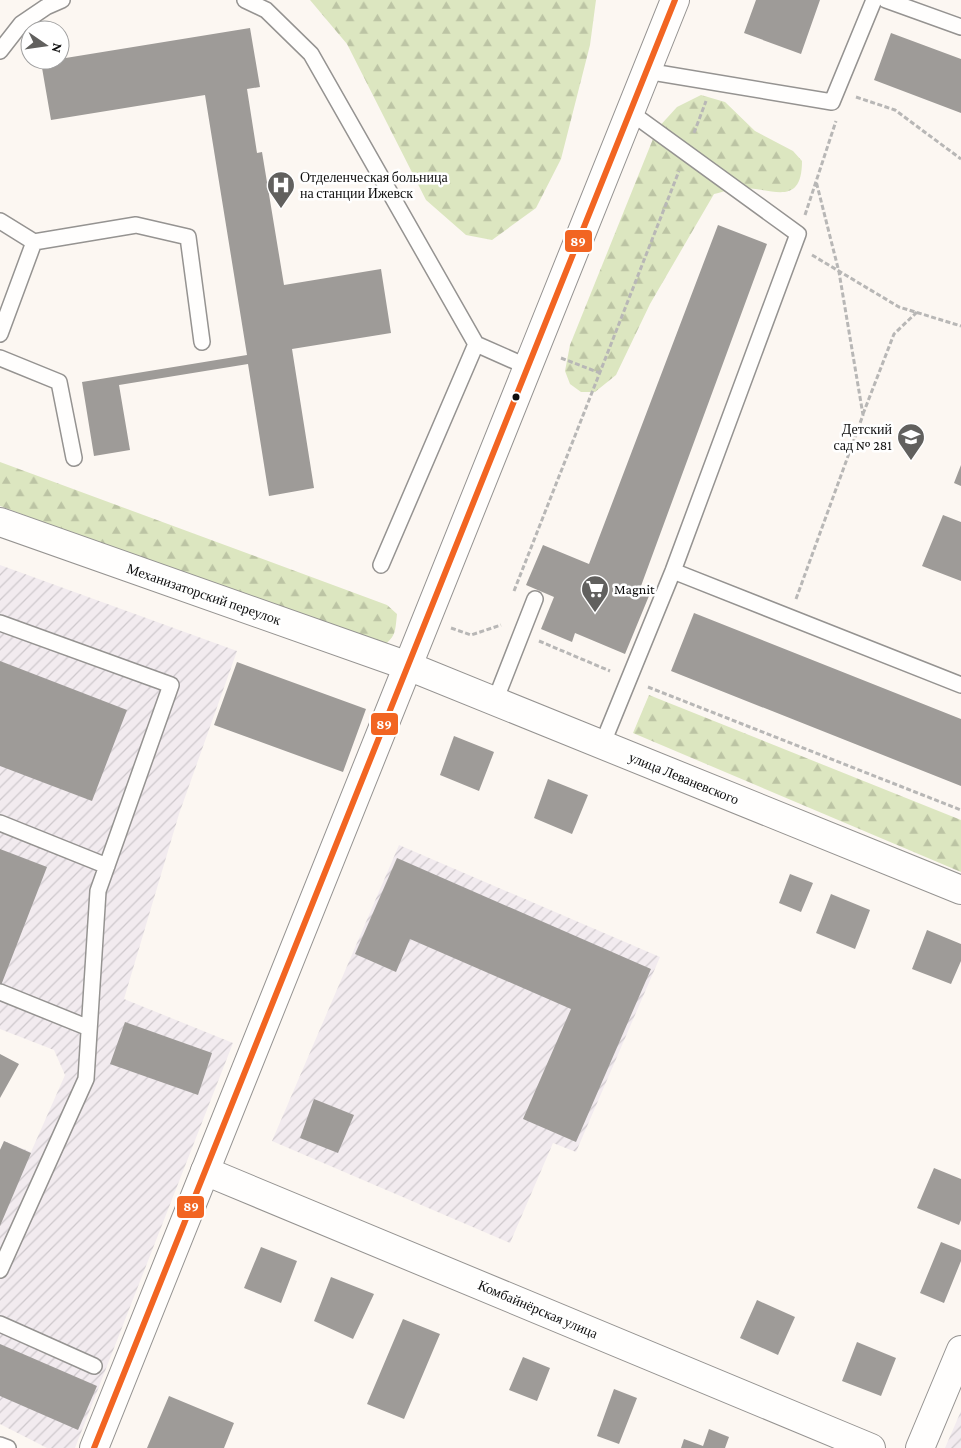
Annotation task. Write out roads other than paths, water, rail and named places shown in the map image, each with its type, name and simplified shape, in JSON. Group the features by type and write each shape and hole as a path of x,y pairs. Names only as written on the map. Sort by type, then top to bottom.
{"street":[{"path":"94,1448 675,0"},
{"name":"Механизаторский переулок","path":"0,522 408,666"},
{"name":"улица Леваневского","path":"408,666 961,890"},
{"name":"Комбайнёрская улица","path":"205,1171 871,1448"},
{"path":"920,1448 961,1350"}],"lane":[{"path":"0,51 21,24 46,7 62,0"},
{"path":"245,0 266,10 310,54 476,344 531,358"},
{"path":"646,71 832,102 874,0"},
{"path":"886,0 961,27"},
{"path":"602,745 673,571 796,239 687,153 630,112"},
{"path":"0,221 34,242 136,225 188,237 202,342"},
{"path":"0,334 34,242"},
{"path":"381,565 476,344"},
{"path":"0,358 59,382 74,458"},
{"path":"673,571 961,685"},
{"path":"494,701 535,599"},
{"path":"0,624 171,685 98,891 86,1079 0,1270"},
{"path":"0,823 107,866"},
{"path":"0,992 89,1028"},
{"path":"0,1324 94,1366"},
{"path":"0,1445 8,1448"}],"place":[{"name":"Отделенческая больница на станции Ижевск","path":"281,209"},
{"name":"Детский сад № 281","path":"911,461"},
{"name":"Magnit","path":"595,613"}]}
